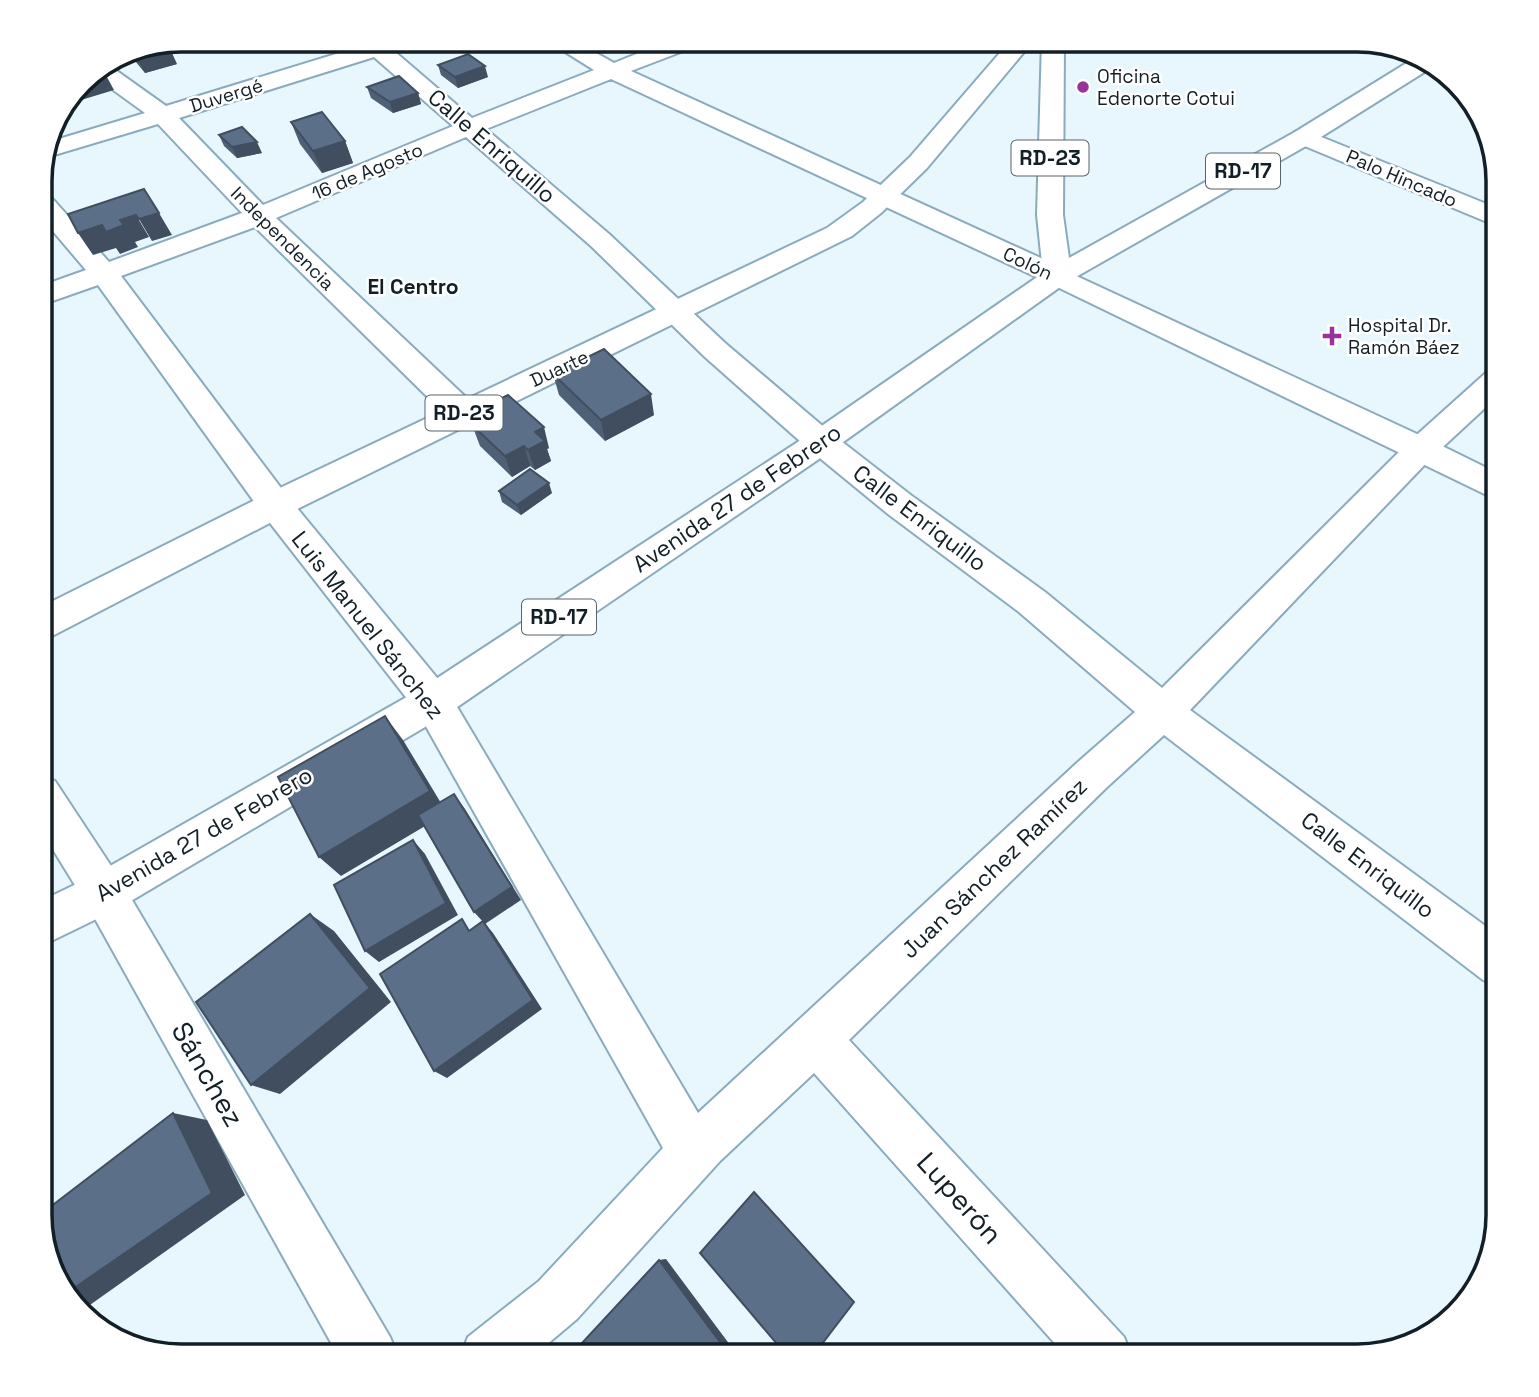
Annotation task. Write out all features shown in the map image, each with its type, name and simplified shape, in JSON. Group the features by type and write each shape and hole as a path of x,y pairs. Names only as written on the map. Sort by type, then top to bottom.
{"street":[{"name":"Duvergé","path":"57,148 356,52"},
{"name":"Calle Enriquillo","path":"392,52 470,127 600,240 715,349 821,442 900,505 1032,602 1163,712 1486,954"},
{"name":"Colón","path":"578,52 612,71 1057,276 1486,482"},
{"name":"16 de Agosto","path":"53,292 259,216 470,127 660,52"},
{"name":"Duarte","path":"53,618 275,505 623,338 675,310 779,264 847,228 883,196 967,111 1014,52"},
{"name":"RD-23","path":"1053,52 1050,215 1057,276"},
{"name":"Avenida 27 de Febrero","path":"53,918 104,892 433,702 821,442 1057,276 1304,137 1416,67"},
{"name":"Independencia","path":"108,76 163,115 259,216 463,413"},
{"name":"Palo Hincado","path":"1304,137 1486,214"},
{"name":"Luis Manuel Sánchez","path":"53,215 104,273 275,505 433,702 680,1130 702,1143"},
{"name":"Juan Sánchez Ramírez","path":"504,1344 558,1300 702,1143 816,1039 1092,775 1163,712 1421,449 1486,390"},
{"name":"Sánchez","path":"53,813 104,892 363,1344"},
{"name":"Luperón","path":"816,1039 1092,1344"}],"building":[{"path":"171,53 139,62 140,59"},
{"path":"468,54 485,66 455,77 438,65"},
{"path":"399,76 418,93 390,102 367,87"},
{"path":"322,112 345,141 313,151 291,122"},
{"path":"242,127 257,142 232,147 219,135"},
{"path":"144,189 159,213 139,219 136,215 120,220 124,225 106,232 102,225 78,233 68,214"},
{"path":"604,349 651,394 601,420 553,374"},
{"path":"508,395 544,427 535,432 545,441 528,450 524,446 505,456 472,425 498,411 490,404"},
{"path":"530,469 549,483 517,505 499,491"},
{"path":"385,716 430,791 319,857 278,777"},
{"path":"454,794 512,887 474,912 418,815"},
{"path":"413,840 446,903 365,951 334,885"},
{"path":"310,914 370,988 251,1085 196,1002"},
{"path":"462,919 469,931 483,921 533,1000 434,1071 380,974"},
{"path":"173,1113 212,1193 75,1288 59,1257 53,1224 53,1205"},
{"path":"754,1192 854,1302 822,1344 777,1344 700,1253"},
{"path":"659,1260 721,1344 581,1344"}],"place":[{"name":"Oficina Edenorte Cotui","path":"1083,87"},
{"name":"Hospital Dr. Ramón Báez","path":"1332,336"}],"district":[{"name":"El Centro","path":"413,287"}]}
